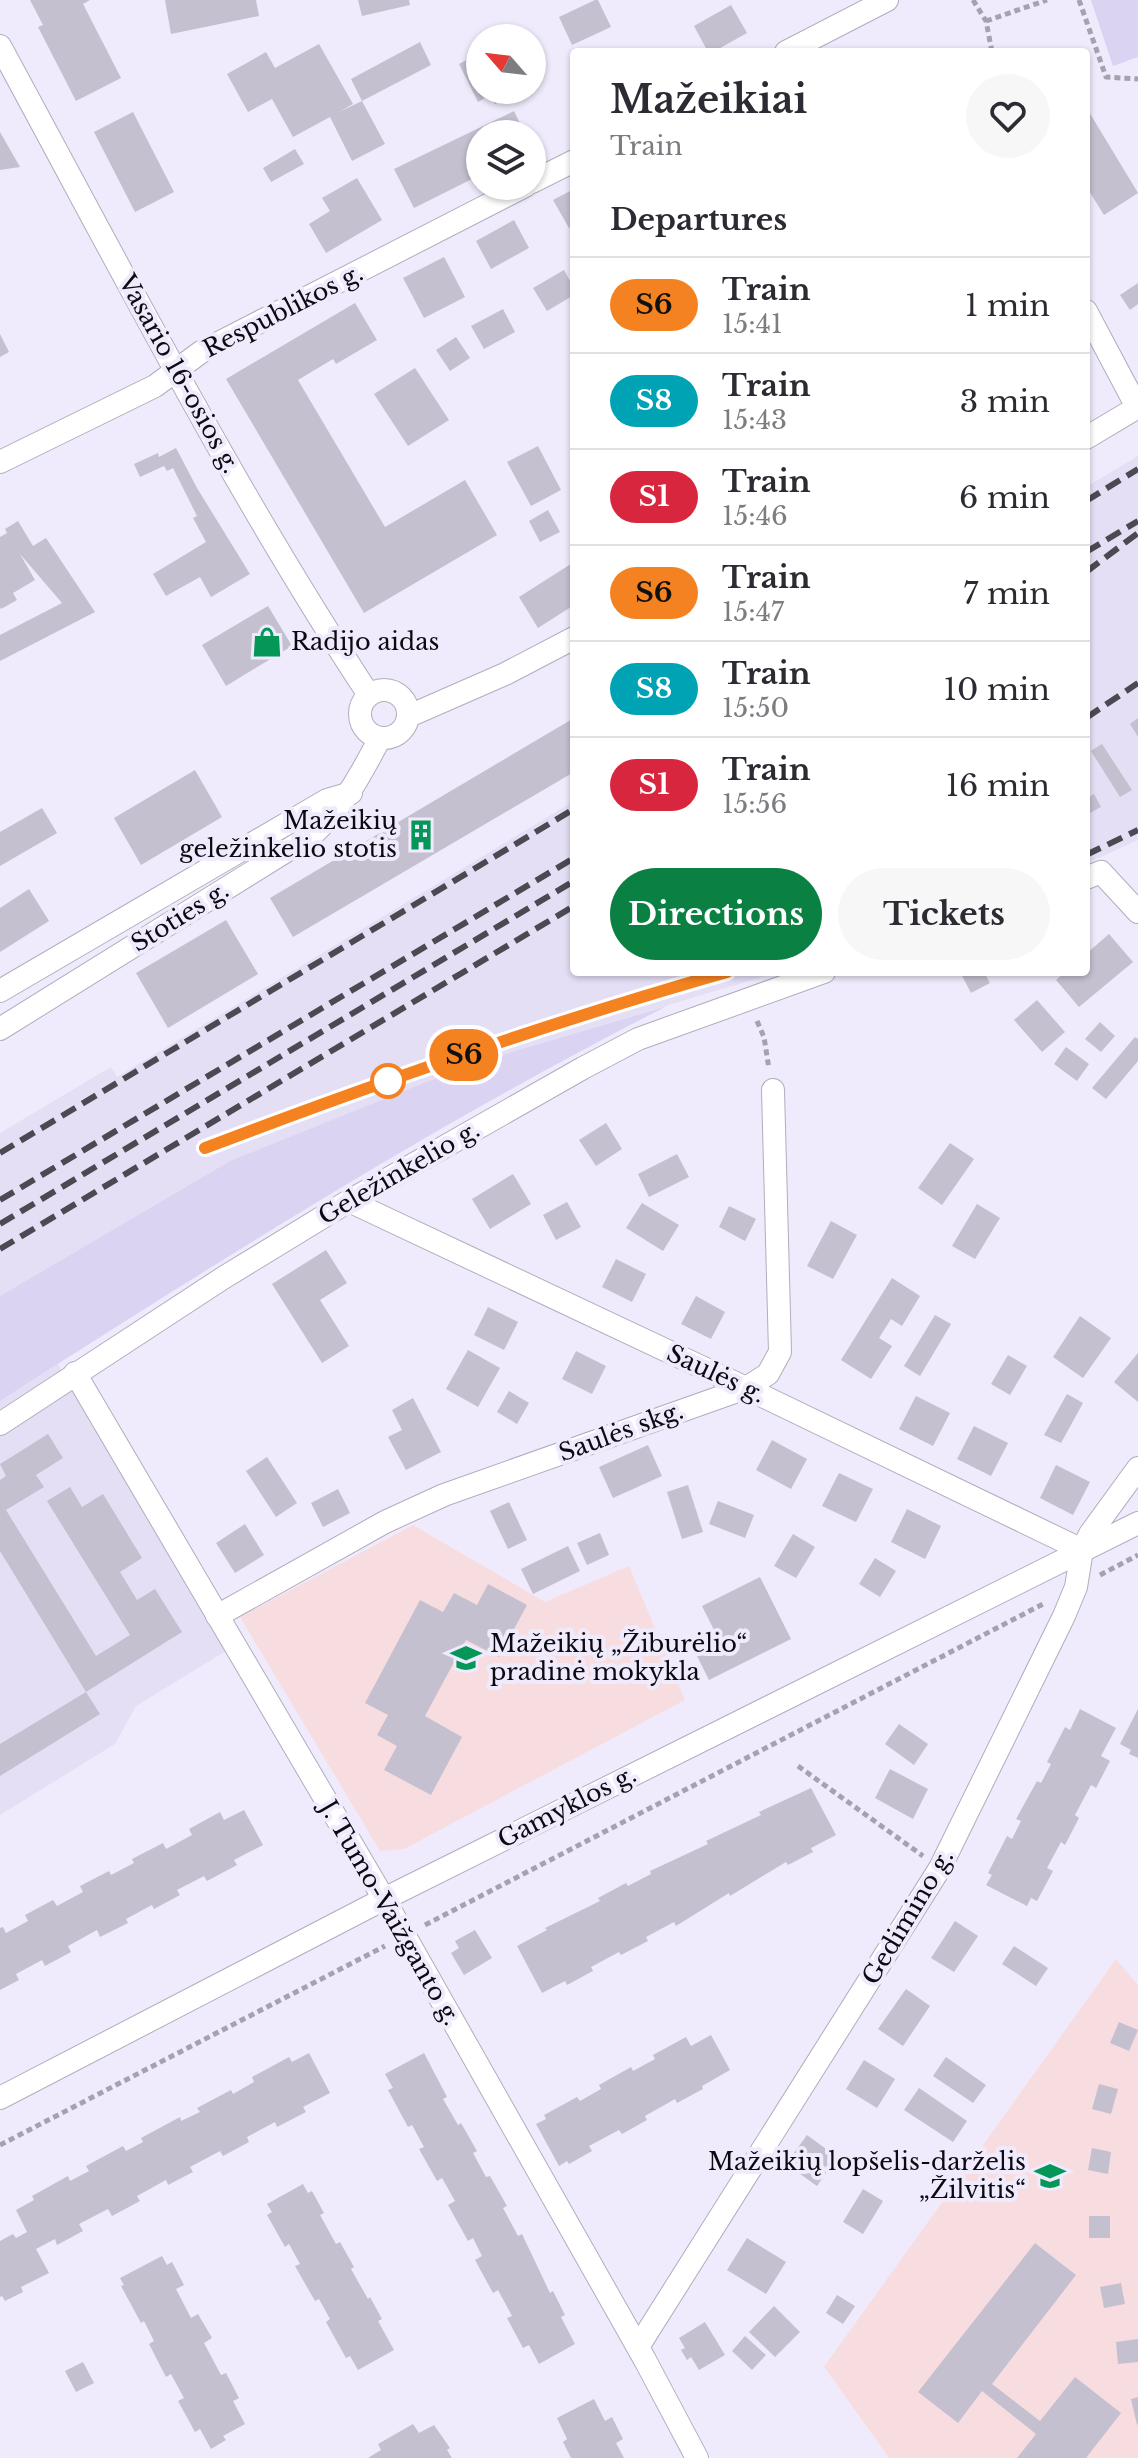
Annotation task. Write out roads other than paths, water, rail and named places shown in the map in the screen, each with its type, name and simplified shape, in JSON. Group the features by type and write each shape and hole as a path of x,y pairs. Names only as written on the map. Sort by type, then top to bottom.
{"street":[{"path":"794,48 887,0"},
{"name":"Vasario 16-osios g.","path":"0,46 194,408 369,695"},
{"path":"546,175 570,163"},
{"name":"Respublikos g.","path":"0,462 155,386 201,352 498,200"},
{"path":"1090,318 1138,407 1090,436"},
{"path":"409,716 505,674 570,640"},
{"path":"384,690 392,691 405,700 409,716 396,736 380,738 366,730 360,716 369,695 384,690"},
{"name":"Stoties g.","path":"0,1029 312,835 351,793 380,738"},
{"name":"Stoties g.","path":"0,991 327,800 351,793"},
{"path":"1094,875 1138,912"},
{"name":"Geležinkelio g.","path":"0,1424 75,1373 349,1201 638,1039 813,976"},
{"name":"Saulės skg.","path":"217,1616 385,1522 444,1495 746,1388 768,1374 780,1352 773,1090"},
{"name":"Saulės g.","path":"349,1201 1082,1550"},
{"name":"J. Tumo-Vaižganto g.","path":"75,1373 384,1899 638,2347 697,2458"},
{"name":"Gedimino g.","path":"638,2347 940,1868 1076,1587 1082,1550 1090,1534 1138,1468"},
{"name":"Gamyklos g.","path":"0,2098 384,1899 1138,1523"}],"railway":[{"path":"1090,499 1138,469"},
{"path":"1090,550 1138,521"},
{"path":"1090,569 1138,533"},
{"path":"1090,715 1138,683"},
{"path":"0,1153 570,811"},
{"path":"1090,853 1138,830"},
{"path":"0,1200 570,860"},
{"path":"0,1224 570,883"},
{"path":"0,1249 570,908"},
{"path":"205,1148 464,1054 713,976"}],"train":[{"name":"S6","path":"205,1148 345,1095 614,1004 714,976"}],"place":[{"name":"Radijo aidas","path":"267,642"},
{"name":"Mažeikių geležinkelio stotis","path":"421,835"},
{"name":"Mažeikių „Žiburėlio“ pradinė mokykla","path":"466,1658"},
{"name":"Mažeikių lopšelis-darželis „Žilvitis“","path":"1050,2176"}]}
